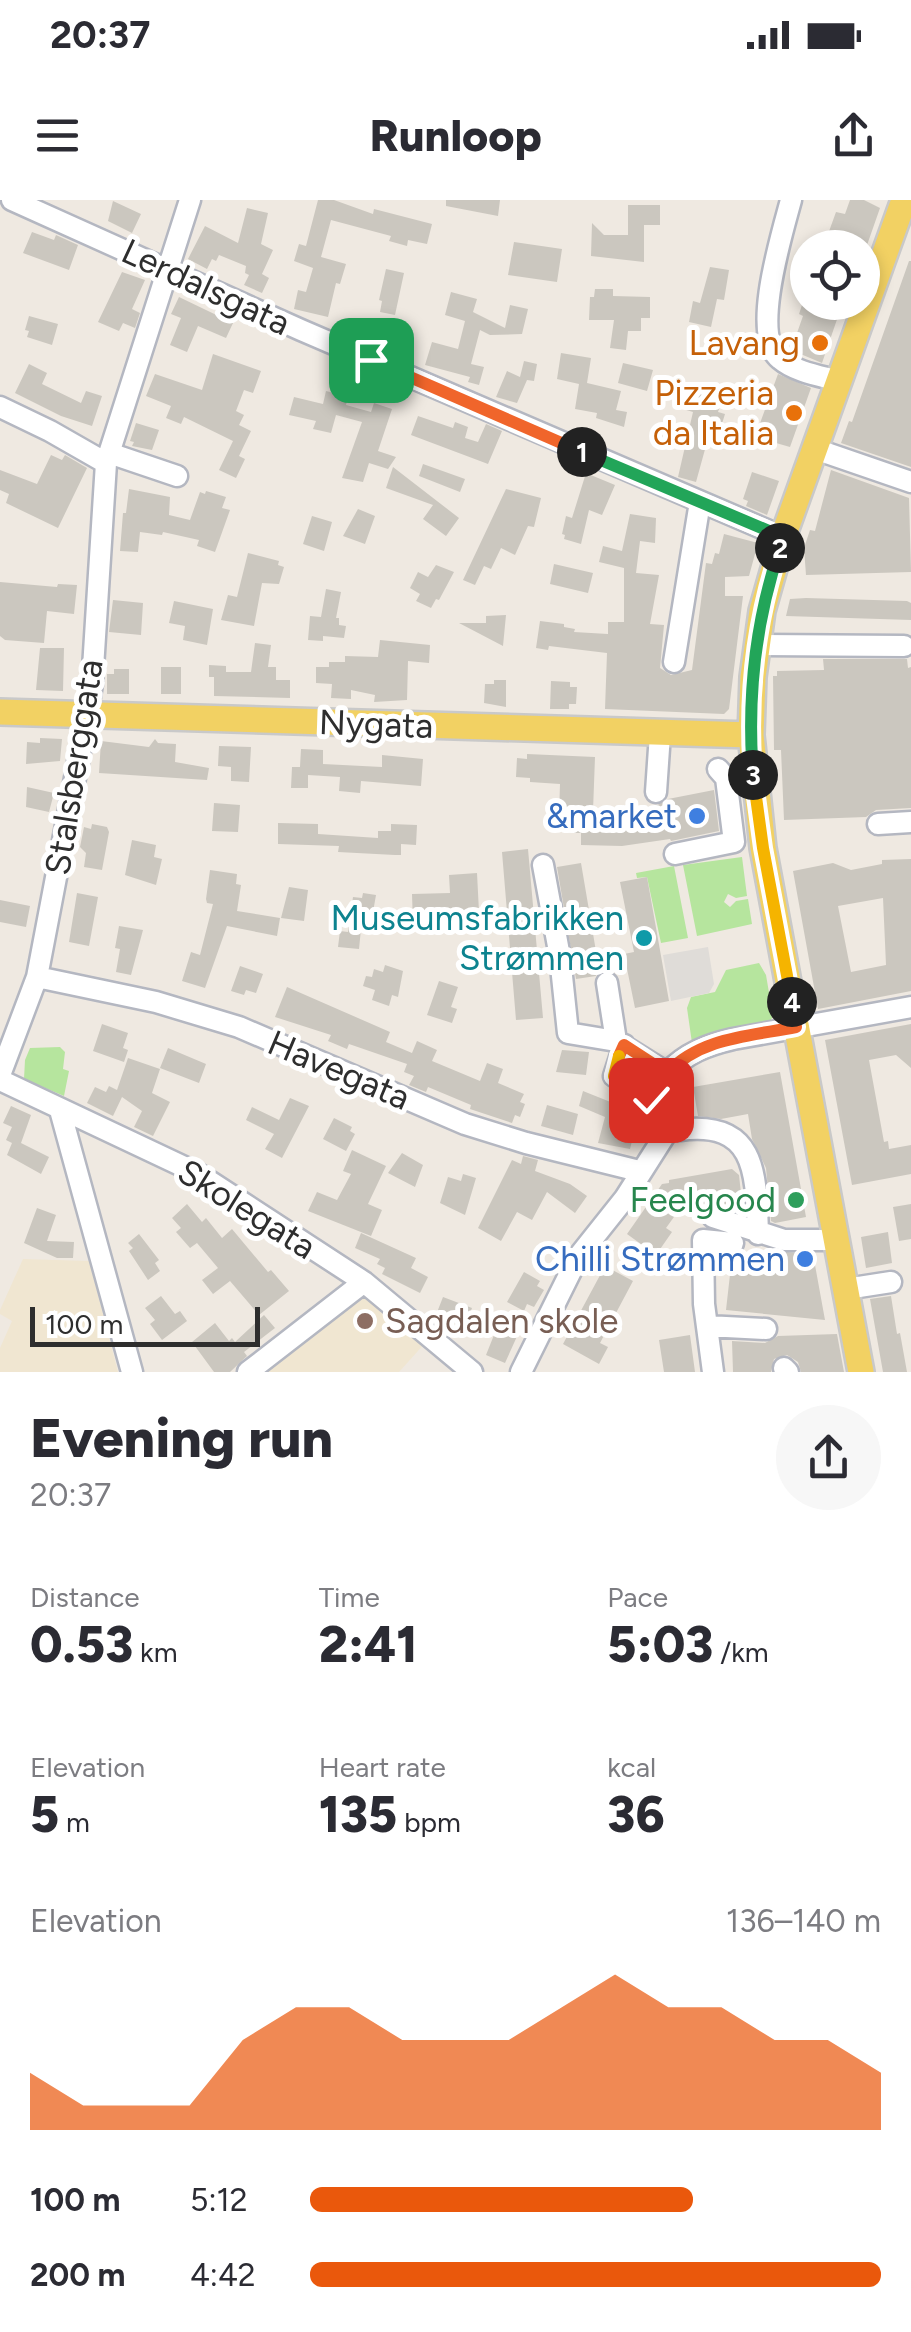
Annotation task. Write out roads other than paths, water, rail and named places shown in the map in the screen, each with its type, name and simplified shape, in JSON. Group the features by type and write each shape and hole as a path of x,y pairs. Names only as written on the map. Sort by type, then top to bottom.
{"main road":[{"path":"862,1372 759,824 752,735 756,645 766,591 904,200"},
{"name":"Nygata","path":"0,712 752,735"}],"street":[{"name":"Lerdalsgata","path":"15,200 783,537"},
{"name":"Stalsberggata","path":"0,1078 37,977 88,715 107,458 190,200"},
{"path":"791,200 766,319 768,342 782,361 839,381"},
{"path":"0,407 107,458 177,476"},
{"path":"815,449 911,482"},
{"path":"674,662 700,502"},
{"path":"756,645 904,646"},
{"path":"656,792 660,734"},
{"path":"675,854 734,842 726,778 718,769"},
{"path":"878,824 911,822"},
{"path":"543,865 560,957 568,1034 620,1043 667,1073"},
{"name":"Havegata","path":"37,977 98,988 220,1022 465,1124 639,1171"},
{"path":"607,983 620,1043 614,1076 651,1100"},
{"path":"520,1372 578,1257 625,1198 665,1135 671,1120 667,1073 678,1062 710,1044 911,1007"},
{"name":"Skolegata","path":"0,1078 197,1173 364,1282 472,1372"},
{"path":"60,1110 132,1372"},
{"path":"680,1130 717,1129 744,1148 752,1167 763,1231"},
{"path":"713,1217 763,1231 835,1231"},
{"path":"712,1372 703,1240 733,1243"},
{"path":"248,1372 364,1282"},
{"path":"846,1289 891,1282"},
{"path":"707,1326 766,1329"}],"place":[{"name":"Lavang","path":"820,343"},
{"name":"Pizzeria da Italia","path":"794,413"},
{"name":"&market","path":"697,816"},
{"name":"Museumsfabrikken Strømmen","path":"644,938"},
{"name":"Feelgood","path":"796,1200"},
{"name":"Chilli Strømmen","path":"805,1259"},
{"name":"Sagdalen skole","path":"365,1321"}]}
